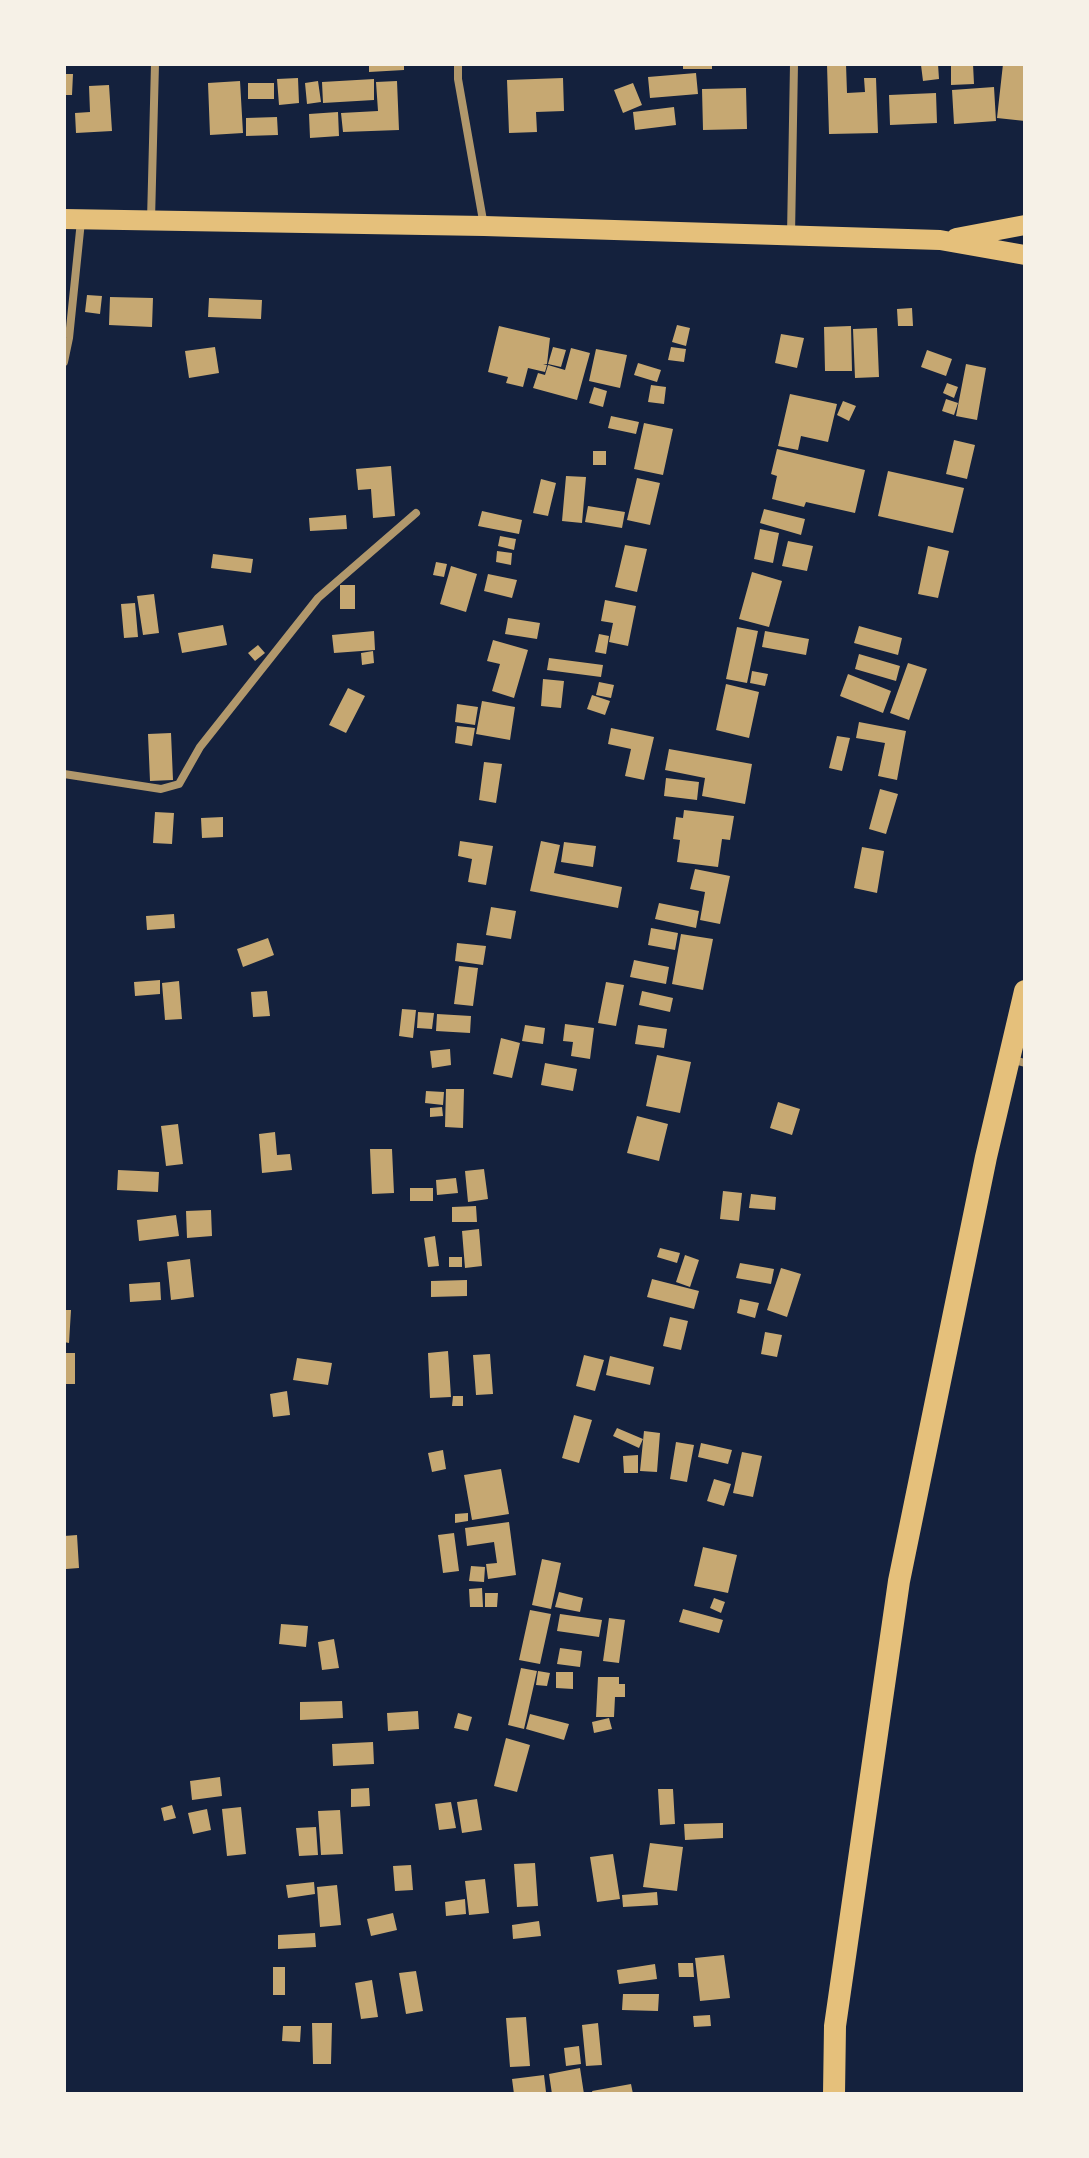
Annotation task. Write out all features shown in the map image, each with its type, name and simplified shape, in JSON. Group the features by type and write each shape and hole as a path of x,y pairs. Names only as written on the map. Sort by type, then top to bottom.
{"highway":[{"path":"834,2094 835,2026 899,1581 986,1157 1017,1061 1025,991"}],"main road":[{"path":"73,220 484,226 940,240 1025,255"},
{"path":"940,240 1025,225"}],"street":[{"path":"151,221 155,64"},
{"path":"458,64 484,226"},
{"path":"791,235 794,64"},
{"path":"64,362 69,338 73,220"},
{"path":"64,774 161,789 179,784 200,747 318,598 416,513"}],"building":[{"path":"369,64 404,64 404,70 369,72"},
{"path":"683,64 712,64 712,69 683,69"},
{"path":"827,64 846,64 847,93 865,92 864,78 876,78 878,133 829,134"},
{"path":"938,64 939,79 923,81 921,65"},
{"path":"951,64 973,64 974,84 951,85"},
{"path":"1003,64 1025,64 1025,121 997,118"},
{"path":"696,73 698,94 650,98 648,77"},
{"path":"64,74 73,74 72,95 64,95"},
{"path":"298,78 299,103 279,105 277,79"},
{"path":"563,78 564,111 536,112 537,132 509,133 507,80"},
{"path":"374,79 374,100 323,103 322,82"},
{"path":"240,81 243,133 210,135 208,83"},
{"path":"318,81 321,102 307,104 305,83"},
{"path":"397,81 399,130 343,132 341,113 378,111 376,82"},
{"path":"248,83 274,83 274,99 248,99"},
{"path":"633,83 642,105 623,113 614,90"},
{"path":"109,85 112,131 76,133 75,113 90,112 89,86"},
{"path":"994,87 996,121 954,124 952,90"},
{"path":"746,88 747,129 703,130 702,89"},
{"path":"936,93 937,123 890,125 889,95"},
{"path":"674,107 676,125 635,130 633,112"},
{"path":"338,112 339,136 310,138 309,114"},
{"path":"277,117 278,135 246,136 246,118"},
{"path":"87,295 102,296 100,314 85,312"},
{"path":"110,297 153,298 152,327 109,325"},
{"path":"209,298 262,300 261,319 208,317"},
{"path":"912,308 913,326 898,326 897,309"},
{"path":"677,325 690,328 686,346 672,342"},
{"path":"499,326 550,338 547,364 543,364 547,365 545,372 528,368 523,387 506,383 508,377 488,372"},
{"path":"851,326 852,371 825,371 824,327"},
{"path":"877,328 879,377 855,378 853,329"},
{"path":"781,334 804,338 797,368 775,363"},
{"path":"215,347 219,373 189,378 185,351"},
{"path":"553,347 566,350 561,367 548,364"},
{"path":"671,347 686,349 684,362 668,360"},
{"path":"571,348 590,353 577,400 533,388 538,373 545,375 548,365 565,370"},
{"path":"596,349 627,355 620,388 589,381"},
{"path":"927,350 952,359 946,376 921,367"},
{"path":"638,363 661,370 657,382 634,375"},
{"path":"966,364 986,368 977,420 956,416"},
{"path":"947,383 958,387 954,398 943,393"},
{"path":"651,385 666,387 664,404 648,402"},
{"path":"594,387 607,391 603,407 589,403"},
{"path":"790,394 837,404 828,442 801,436 798,450 778,446"},
{"path":"946,399 958,403 954,415 942,411"},
{"path":"843,401 856,406 849,421 837,415"},
{"path":"611,416 639,422 636,434 608,428"},
{"path":"644,423 673,429 663,475 634,469"},
{"path":"954,440 975,445 967,479 946,474"},
{"path":"777,449 865,470 855,513 806,502 804,507 772,499 777,476 771,474"},
{"path":"593,451 606,451 606,465 593,465"},
{"path":"391,466 395,516 373,518 371,489 358,490 356,469"},
{"path":"888,471 964,488 953,533 878,516"},
{"path":"566,476 586,477 582,523 562,521"},
{"path":"637,478 660,483 650,525 627,520"},
{"path":"541,479 556,483 548,516 533,513"},
{"path":"588,506 625,512 622,528 585,522"},
{"path":"764,509 805,519 801,535 760,523"},
{"path":"482,511 522,520 519,534 478,526"},
{"path":"346,515 347,529 310,531 309,518"},
{"path":"760,529 779,533 773,563 754,559"},
{"path":"500,536 516,539 514,550 498,546"},
{"path":"788,541 813,546 807,571 782,566"},
{"path":"625,545 647,549 637,592 615,587"},
{"path":"928,546 949,551 938,598 918,594"},
{"path":"497,551 512,553 511,565 496,562"},
{"path":"213,554 253,559 251,573 211,568"},
{"path":"436,562 447,564 444,577 433,575"},
{"path":"451,566 477,574 466,612 440,604"},
{"path":"752,572 782,581 769,627 739,619"},
{"path":"488,574 517,580 512,598 484,591"},
{"path":"340,585 355,585 355,609 340,609"},
{"path":"154,594 159,633 143,635 137,596"},
{"path":"605,600 636,606 628,646 609,642 613,623 601,621"},
{"path":"135,603 138,637 124,638 121,604"},
{"path":"508,618 540,623 537,639 505,634"},
{"path":"223,625 227,645 182,653 178,633"},
{"path":"859,626 902,638 898,655 854,643"},
{"path":"737,627 758,631 747,683 726,679"},
{"path":"374,631 375,650 334,653 332,635"},
{"path":"765,631 809,639 806,655 762,647"},
{"path":"599,634 609,636 606,654 595,652"},
{"path":"493,640 528,650 514,698 492,691 500,664 487,661"},
{"path":"258,645 265,653 255,661 248,653"},
{"path":"373,651 374,663 362,665 361,653"},
{"path":"859,654 900,666 896,681 855,669"},
{"path":"549,658 603,665 601,677 547,670"},
{"path":"908,663 927,669 909,720 890,713"},
{"path":"752,671 768,674 765,686 750,683"},
{"path":"848,674 891,691 883,713 840,696"},
{"path":"543,679 564,681 561,708 541,706"},
{"path":"599,682 614,685 611,698 596,695"},
{"path":"726,684 759,692 749,738 716,730"},
{"path":"348,688 365,696 346,733 329,725"},
{"path":"592,695 610,701 605,715 587,709"},
{"path":"482,701 515,707 510,740 476,734"},
{"path":"457,704 478,707 475,725 455,722"},
{"path":"859,722 906,731 897,780 878,776 885,743 856,738"},
{"path":"457,726 475,728 472,746 455,743"},
{"path":"611,728 654,737 644,780 625,776 631,749 608,744"},
{"path":"171,733 173,780 150,781 148,734"},
{"path":"837,736 850,738 842,771 829,768"},
{"path":"669,749 752,764 745,804 702,796 705,778 665,770"},
{"path":"484,762 502,764 496,803 479,800"},
{"path":"666,778 699,782 697,800 664,796"},
{"path":"880,789 898,794 886,834 869,829"},
{"path":"684,810 734,816 730,840 722,839 718,867 677,862 680,840 673,839 676,817 683,818"},
{"path":"155,812 174,813 172,844 153,843"},
{"path":"223,817 223,837 202,838 201,818"},
{"path":"460,841 493,846 486,885 468,882 472,859 458,856"},
{"path":"541,841 560,845 554,873 622,887 618,908 530,891"},
{"path":"564,842 596,846 593,867 561,862"},
{"path":"862,847 884,851 877,893 854,888"},
{"path":"695,869 730,876 720,924 700,920 705,892 690,889"},
{"path":"659,903 699,911 696,928 655,919"},
{"path":"491,907 516,911 511,939 486,935"},
{"path":"174,914 175,928 147,930 146,916"},
{"path":"651,928 678,933 675,950 648,945"},
{"path":"681,934 713,939 703,990 672,984"},
{"path":"268,938 274,955 243,967 237,949"},
{"path":"457,943 486,946 483,965 455,961"},
{"path":"634,960 669,967 666,984 630,977"},
{"path":"459,966 478,968 473,1006 454,1004"},
{"path":"160,980 160,994 135,996 134,982"},
{"path":"179,981 182,1019 165,1020 162,983"},
{"path":"606,982 624,985 616,1026 598,1023"},
{"path":"267,991 270,1016 253,1017 251,992"},
{"path":"642,991 673,998 670,1012 639,1005"},
{"path":"402,1009 416,1010 413,1038 399,1036"},
{"path":"418,1012 434,1013 432,1029 417,1028"},
{"path":"437,1014 471,1016 470,1033 436,1031"},
{"path":"565,1024 594,1028 590,1059 571,1056 573,1042 563,1041"},
{"path":"525,1025 545,1028 543,1044 522,1041"},
{"path":"638,1025 667,1029 664,1048 635,1044"},
{"path":"501,1038 520,1043 512,1078 493,1074"},
{"path":"450,1049 451,1065 432,1068 430,1051"},
{"path":"657,1055 691,1062 680,1113 646,1106"},
{"path":"545,1063 577,1069 573,1091 541,1085"},
{"path":"446,1089 464,1089 463,1128 445,1127"},
{"path":"426,1091 444,1092 443,1105 425,1103"},
{"path":"778,1102 800,1109 792,1135 770,1128"},
{"path":"442,1107 443,1116 430,1117 430,1108"},
{"path":"637,1116 668,1124 659,1161 627,1153"},
{"path":"178,1124 183,1164 166,1166 161,1126"},
{"path":"275,1132 277,1155 290,1154 292,1170 262,1173 259,1134"},
{"path":"370,1149 392,1149 394,1193 372,1194"},
{"path":"484,1169 488,1199 468,1202 465,1171"},
{"path":"118,1170 159,1172 158,1192 117,1190"},
{"path":"456,1178 458,1193 437,1195 436,1180"},
{"path":"410,1188 433,1188 433,1201 410,1201"},
{"path":"723,1191 742,1193 739,1221 720,1219"},
{"path":"751,1194 776,1197 775,1210 749,1208"},
{"path":"476,1206 477,1222 452,1222 452,1207"},
{"path":"211,1210 212,1236 187,1238 186,1211"},
{"path":"176,1215 179,1236 139,1241 137,1220"},
{"path":"479,1229 482,1266 465,1268 462,1231"},
{"path":"435,1236 439,1266 428,1267 424,1238"},
{"path":"660,1248 680,1253 677,1263 657,1257"},
{"path":"685,1255 699,1260 690,1287 676,1282"},
{"path":"449,1257 462,1257 462,1267 449,1267"},
{"path":"190,1259 194,1297 171,1300 167,1262"},
{"path":"740,1263 774,1269 771,1284 736,1278"},
{"path":"781,1268 801,1274 787,1317 767,1310"},
{"path":"652,1279 699,1291 694,1309 647,1297"},
{"path":"467,1280 467,1296 431,1297 431,1281"},
{"path":"160,1282 161,1300 130,1302 129,1284"},
{"path":"740,1299 759,1303 755,1318 737,1313"},
{"path":"64,1310 71,1310 69,1343 64,1342"},
{"path":"670,1317 688,1321 681,1350 663,1346"},
{"path":"765,1332 782,1335 777,1357 761,1354"},
{"path":"448,1351 451,1397 430,1398 428,1353"},
{"path":"64,1353 75,1353 75,1384 64,1384"},
{"path":"490,1354 493,1394 476,1395 473,1355"},
{"path":"584,1355 604,1360 595,1391 576,1386"},
{"path":"610,1356 654,1367 650,1385 606,1375"},
{"path":"297,1358 332,1363 328,1385 293,1380"},
{"path":"287,1391 290,1415 273,1417 270,1394"},
{"path":"453,1396 463,1396 463,1406 452,1406"},
{"path":"574,1415 592,1420 579,1463 562,1458"},
{"path":"617,1428 643,1439 639,1448 613,1436"},
{"path":"644,1431 660,1433 657,1472 640,1471"},
{"path":"676,1442 694,1445 687,1482 670,1479"},
{"path":"701,1443 732,1450 728,1464 698,1457"},
{"path":"443,1450 446,1469 432,1472 428,1453"},
{"path":"742,1452 762,1456 753,1497 733,1493"},
{"path":"638,1455 638,1473 624,1473 623,1456"},
{"path":"501,1469 509,1514 472,1520 464,1475"},
{"path":"714,1479 731,1484 724,1506 707,1501"},
{"path":"468,1513 468,1521 455,1523 455,1514"},
{"path":"509,1522 516,1575 488,1579 486,1564 497,1563 494,1542 467,1546 465,1528"},
{"path":"454,1533 459,1571 443,1573 438,1535"},
{"path":"77,1535 79,1568 66,1569 64,1536"},
{"path":"703,1547 737,1555 728,1593 694,1586"},
{"path":"542,1559 561,1563 551,1609 532,1605"},
{"path":"471,1566 485,1567 484,1582 469,1581"},
{"path":"482,1588 483,1607 470,1607 469,1589"},
{"path":"559,1592 583,1598 580,1612 555,1607"},
{"path":"485,1593 498,1593 497,1607 485,1607"},
{"path":"714,1598 725,1602 721,1613 710,1608"},
{"path":"683,1609 723,1620 719,1633 679,1622"},
{"path":"530,1610 551,1614 540,1664 519,1660"},
{"path":"560,1614 602,1620 599,1637 557,1631"},
{"path":"609,1618 625,1620 619,1663 603,1661"},
{"path":"281,1624 308,1626 306,1647 279,1644"},
{"path":"334,1639 339,1668 322,1670 318,1642"},
{"path":"560,1648 582,1651 580,1667 557,1664"},
{"path":"521,1668 537,1671 524,1729 508,1725"},
{"path":"538,1671 550,1673 547,1686 536,1685"},
{"path":"556,1672 573,1672 573,1689 556,1688"},
{"path":"598,1677 619,1677 619,1684 625,1684 625,1697 615,1697 614,1717 596,1717"},
{"path":"342,1701 343,1718 300,1720 300,1702"},
{"path":"418,1711 419,1729 388,1731 387,1713"},
{"path":"458,1713 472,1717 468,1731 454,1728"},
{"path":"530,1714 569,1724 564,1740 526,1729"},
{"path":"609,1718 612,1729 594,1733 592,1722"},
{"path":"506,1738 530,1745 517,1792 494,1786"},
{"path":"373,1742 374,1764 333,1766 332,1744"},
{"path":"220,1777 222,1796 192,1800 190,1781"},
{"path":"369,1788 370,1806 351,1807 351,1789"},
{"path":"658,1789 673,1789 675,1824 660,1825"},
{"path":"477,1799 482,1830 462,1833 457,1802"},
{"path":"451,1802 456,1828 439,1830 435,1804"},
{"path":"172,1805 176,1818 164,1821 161,1808"},
{"path":"241,1807 246,1854 227,1856 222,1809"},
{"path":"207,1809 211,1830 193,1834 188,1813"},
{"path":"340,1810 343,1854 321,1855 318,1811"},
{"path":"723,1823 723,1838 685,1840 684,1824"},
{"path":"316,1827 318,1855 299,1856 296,1828"},
{"path":"650,1843 683,1847 677,1891 643,1887"},
{"path":"613,1854 620,1899 597,1902 590,1857"},
{"path":"535,1863 538,1906 517,1907 514,1864"},
{"path":"411,1865 413,1890 395,1891 393,1866"},
{"path":"485,1879 489,1913 469,1915 465,1881"},
{"path":"314,1882 315,1894 288,1898 286,1885"},
{"path":"337,1885 341,1925 320,1927 317,1887"},
{"path":"657,1892 658,1905 623,1907 622,1895"},
{"path":"465,1899 466,1914 446,1916 445,1902"},
{"path":"393,1913 397,1930 371,1936 367,1919"},
{"path":"539,1921 541,1936 513,1939 512,1925"},
{"path":"315,1933 316,1947 278,1949 278,1935"},
{"path":"724,1955 730,1998 700,2001 695,1958"},
{"path":"678,1963 693,1963 694,1977 679,1977"},
{"path":"655,1964 657,1979 619,1984 617,1970"},
{"path":"273,1967 285,1967 285,1995 273,1995"},
{"path":"416,1971 423,2011 406,2014 399,1973"},
{"path":"372,1980 378,2017 361,2019 355,1983"},
{"path":"623,1994 659,1994 658,2011 622,2010"},
{"path":"710,2015 711,2026 694,2027 693,2016"},
{"path":"526,2017 530,2066 510,2067 506,2018"},
{"path":"312,2023 332,2023 331,2064 313,2064"},
{"path":"598,2023 602,2065 586,2066 582,2025"},
{"path":"283,2026 301,2026 300,2042 282,2041"},
{"path":"579,2046 581,2064 566,2066 564,2048"},
{"path":"580,2068 584,2094 552,2094 549,2074"},
{"path":"544,2075 546,2092 514,2094 512,2079"},
{"path":"631,2084 633,2094 593,2094 592,2091"}]}
